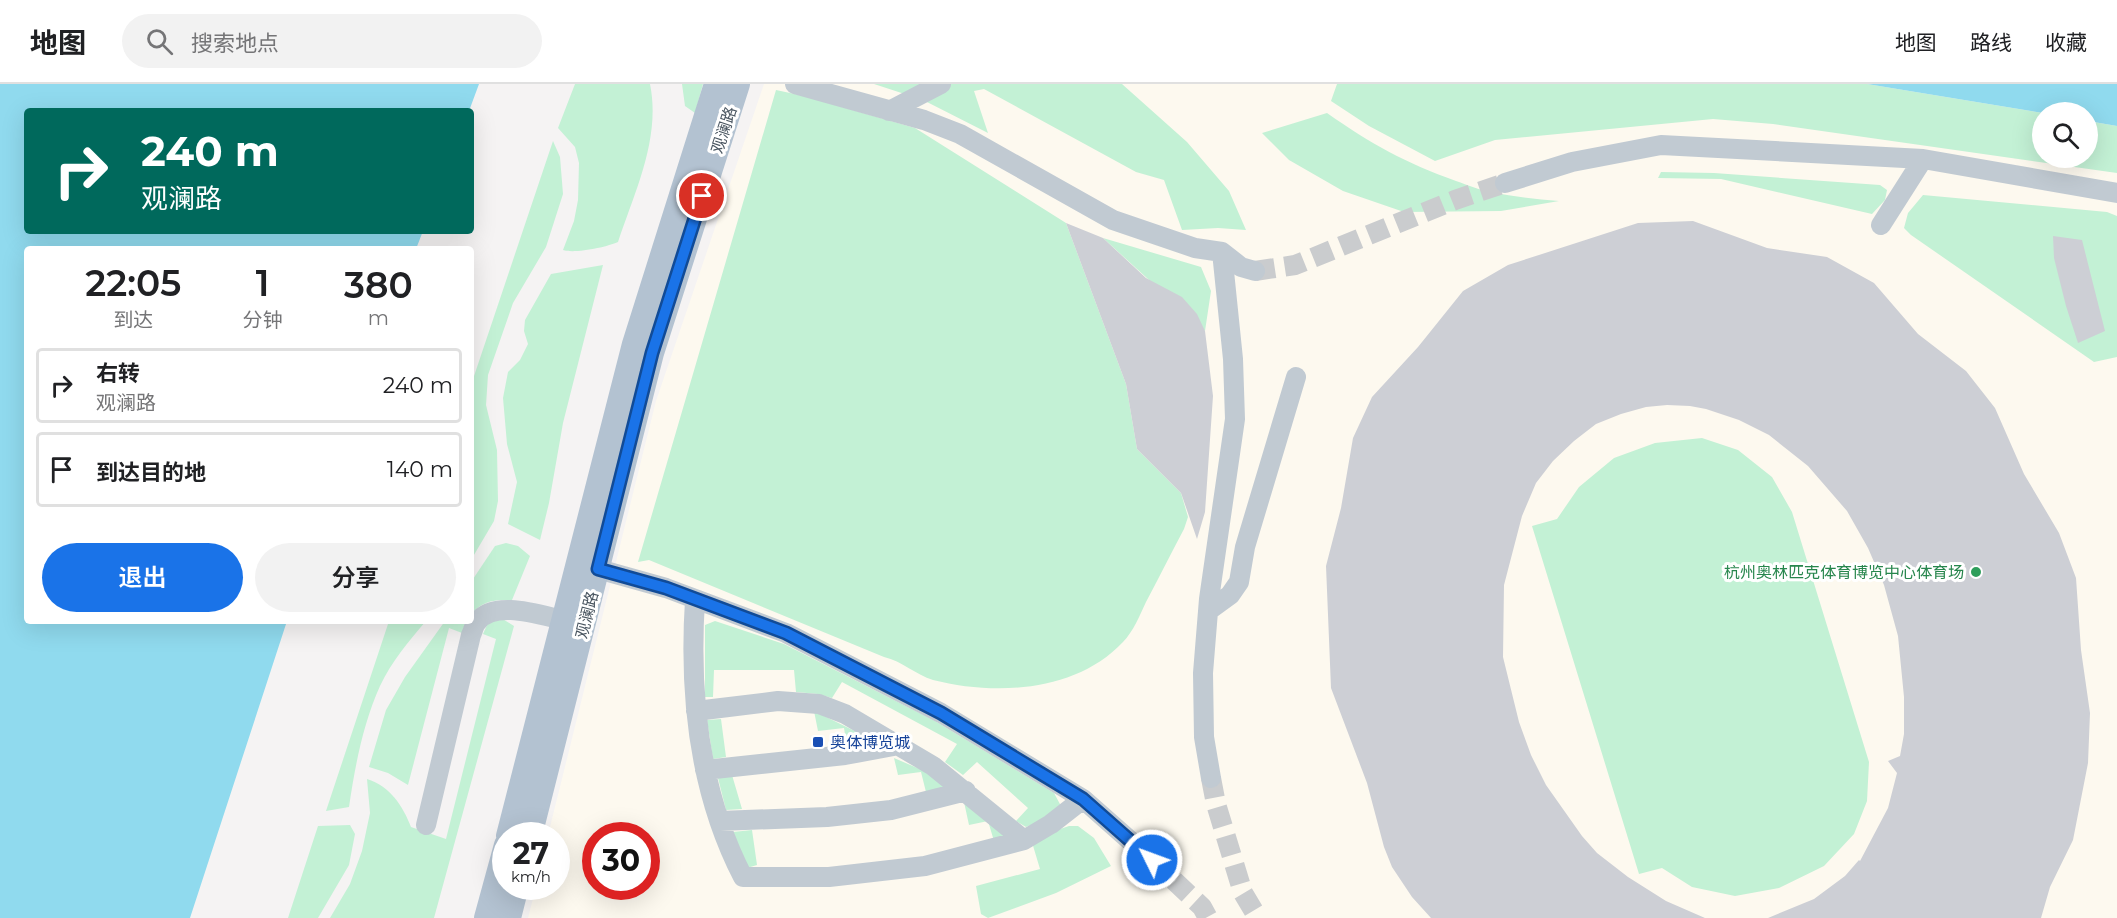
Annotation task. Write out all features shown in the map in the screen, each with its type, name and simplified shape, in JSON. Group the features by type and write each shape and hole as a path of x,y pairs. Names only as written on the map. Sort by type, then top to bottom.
{"main road":[{"name":"观澜路","path":"512,822 634,344 716,84"},
{"name":"观澜路","path":"534,822 652,353 738,84"},
{"path":"486,918 492,896"},
{"path":"509,918 514,900"}],"street":[{"path":"795,84 924,120 960,134 1113,220 1195,248 1222,252 1241,267 1255,271"},
{"path":"889,111 941,84"},
{"path":"1505,183 1572,162 1661,145 1923,159 2117,193"},
{"path":"1881,225 1923,159"},
{"path":"1211,778 1204,737 1203,673 1208,611 1235,419 1233,359 1222,252"},
{"path":"1208,611 1230,596 1239,582 1245,547 1296,377"},
{"path":"598,569 666,588 786,633 941,713 1083,799 1152,860"},
{"path":"695,600 692,644 696,711 705,770 732,857 742,877 829,877 925,867 1024,840 1051,824 1083,799"},
{"path":"426,825 471,635 477,620 492,611 508,609 563,620"},
{"path":"696,711 778,701 819,704 845,714 933,766 1024,840"},
{"path":"705,770 845,755 899,746"},
{"path":"720,821 827,817 891,810 966,791"}],"shaded area":[{"path":"764,84 2117,84 2117,918 528,918 533,900 570,900 570,822 551,822 656,401"}],"green space":[{"path":"575,84 650,84 652,124 644,164 618,242 590,249 568,251 563,250 574,221 578,200 579,163 575,147 558,128"},
{"path":"682,84 703,84 695,113 685,106"},
{"path":"874,84 1122,84 1187,142 1229,191 1246,230 1218,228 1182,230 1164,180 1136,172 984,89 974,91 988,133 923,100"},
{"path":"1337,84 1867,84 2032,111 2032,161 1773,124 1713,119 1495,140 1435,161 1369,126 1331,101"},
{"path":"776,90 915,128 1066,223 1126,384 1137,449 1181,493 1188,517 1136,623 1123,642 1104,659 1059,680 1034,686 983,688 957,685 933,680 897,662 649,560 638,562"},
{"path":"1327,113 1389,152 1438,174 1487,191 1517,197 1559,201 1501,211 1404,212 1343,191 1289,160 1262,133"},
{"path":"2098,123 2117,126 2117,173 2082,168 2098,168"},
{"path":"553,141 560,157 563,194 546,247 513,303 488,375 486,405 497,450 498,501 494,521 474,555 474,376"},
{"path":"1661,172 1714,173 1880,185 1887,190 1885,200 1872,214 1721,179 1658,178"},
{"path":"1923,195 2107,212 2117,216 2117,357 2094,362 1911,235 1904,228 1908,213"},
{"path":"1103,238 1201,267 1211,291 1205,331"},
{"path":"603,265 563,423 540,540 508,524 517,482 507,444 503,398 508,372 520,360 528,344 524,331 525,320 551,274"},
{"path":"1702,438 1738,450 1772,477 1792,512 1869,762 1867,801 1854,834 1824,866 1779,888 1735,896 1692,887 1662,868 1639,874 1532,526 1557,519 1579,487 1614,458 1655,443"},
{"path":"506,543 518,546 530,556 512,600 490,602 474,612 474,578 495,546"},
{"path":"501,618 514,626 434,918 330,918 350,884 362,851 370,813 367,779 382,786 395,798 411,827 446,839 496,639 483,634 488,623"},
{"path":"715,621 784,644 935,721 1054,793 1061,806 1052,816 1026,827 1016,821 1028,808 977,762 963,775 945,762 957,744 842,682 832,698 796,692 794,670 714,670 713,697 705,697 705,625"},
{"path":"388,624 424,624 395,660 380,686 360,745 349,807 326,811"},
{"path":"443,624 465,624 462,633 449,628 408,785 388,773 369,767 386,710 405,677"},
{"path":"814,711 877,742 847,747 844,728 818,731"},
{"path":"721,719 726,757 713,759 707,720"},
{"path":"894,758 929,773 948,788 926,792 921,772 898,775"},
{"path":"732,775 742,809 726,810 718,778"},
{"path":"964,802 1010,836 994,841 988,821 969,825"},
{"path":"350,825 355,834 349,865 318,918 288,918 318,826"},
{"path":"1069,826 1078,826 1094,838 1111,866 1056,893 988,918 981,914 976,886 1040,869 1031,839"},
{"path":"752,830 757,865 747,868 733,832"}],"water":[{"path":"0,84 479,84 470,108 24,108 24,234 422,234 417,246 24,246 24,624 286,624 190,918 0,918"},
{"path":"1867,84 2117,84 2117,126 2098,123 2098,102 2032,102 2032,111"}],"building":[{"name":"杭州奥林匹克体育博览中心体育场","path":"1693,221 1767,248 1827,257 1874,283 1918,334 1966,371 1995,408 2024,474 2059,533 2076,578 2081,650 2090,713 2088,763 2073,840 2050,887 2041,918 1768,918 1814,899 1845,876 1860,861 1888,808 1897,773 1888,761 1900,756 1904,734 1904,697 1898,636 1884,585 1868,548 1847,511 1808,466 1769,435 1739,420 1690,406 1646,407 1596,424 1553,461 1536,483 1522,516 1504,585 1503,657 1519,722 1531,755 1546,785 1582,836 1597,853 1628,877 1666,901 1705,918 1431,918 1412,897 1392,867 1384,847 1367,783 1331,688 1326,566 1341,508 1353,438 1372,397 1418,347 1463,291 1508,265 1638,223"},
{"path":"1066,223 1103,238 1146,278 1182,297 1197,314 1205,331 1213,396 1205,512 1197,539 1181,493 1137,449 1126,384"},
{"path":"2053,236 2082,240 2105,331 2078,343 2054,258"}],"tunnel":[{"path":"1255,271 1295,265 1455,200 1505,183"},
{"path":"1211,778 1216,804 1243,893 1258,918"},
{"path":"1152,860 1202,907 1208,918"}],"place":[{"name":"杭州奥林匹克体育博览中心体育场","path":"1976,572"},
{"name":"奥体博览城","path":"818,742"}],"route":[{"path":"702,196 652,353 598,569 666,588 786,633 941,713 1083,799 1152,860"}]}
